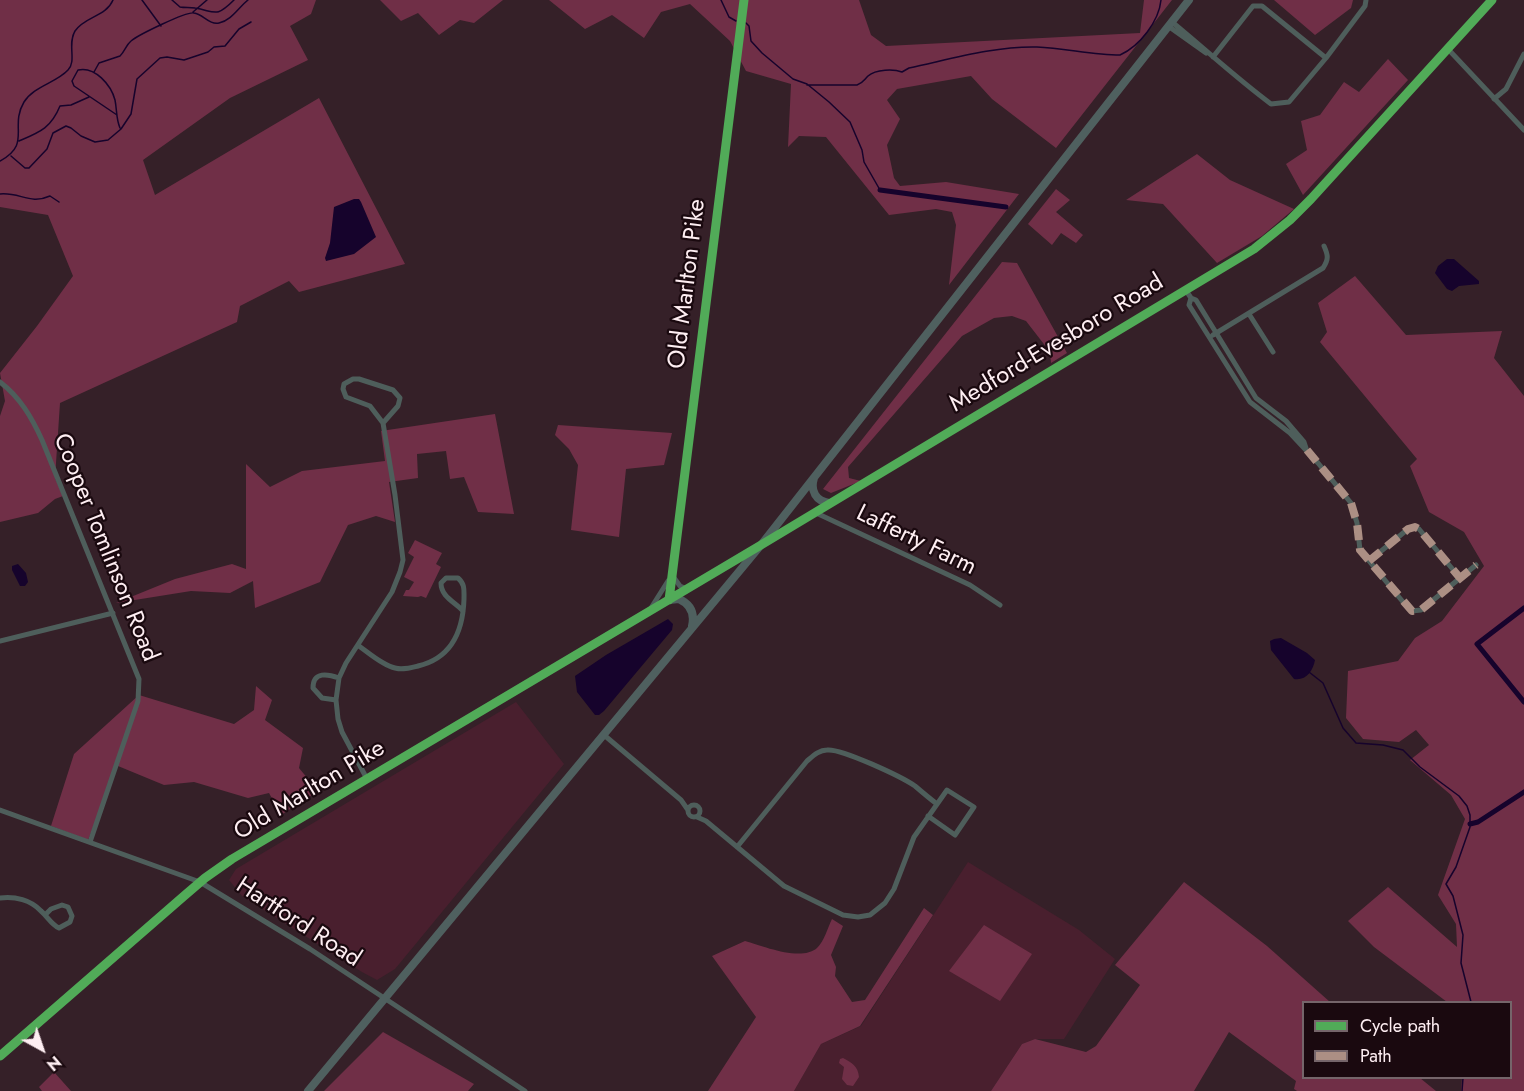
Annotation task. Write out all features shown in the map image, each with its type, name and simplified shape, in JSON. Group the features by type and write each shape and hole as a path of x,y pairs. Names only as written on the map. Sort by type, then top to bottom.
{"highway":[{"path":"308,1091 761,545 1189,0"},
{"path":"814,477 812,489 814,494 823,502 829,503"},
{"path":"669,600 679,599 689,606 694,618 690,631"}],"street":[{"name":"Old Marlton Pike","path":"669,600 744,0"},
{"path":"1170,24 1270,104 1278,104 1289,102 1326,58 1365,6 1366,0"},
{"name":"Medford-Evesboro Road","path":"687,589 1247,253 1278,230 1492,0"},
{"path":"1211,55 1254,6 1258,5 1326,58"},
{"path":"1448,49 1524,130"},
{"path":"1494,99 1506,89 1524,54"},
{"path":"1210,338 1323,268 1328,261 1328,254 1324,246"},
{"path":"1185,289 1191,298 1196,300 1256,398 1286,421 1304,442 1307,450"},
{"path":"1191,298 1190,305 1250,402 1282,426 1307,450 1351,503 1357,523 1360,550 1412,611 1421,610 1476,565"},
{"path":"1249,314 1273,352"},
{"path":"367,780 342,732 338,719 336,700 339,678 346,663 359,646 397,583 403,560 383,423 370,406 346,397 344,384 353,379 359,379 397,392 400,402 383,423"},
{"name":"Cooper Tomlinson Road","path":"0,382 15,395 34,424 137,672 140,693 90,842"},
{"name":"Lafferty Farm","path":"814,512 970,585 1000,604"},
{"path":"1369,561 1415,527 1460,578"},
{"path":"671,574 674,581 687,589"},
{"path":"646,614 661,595 671,574"},
{"path":"359,646 393,668 409,669 425,664 444,654 456,640 461,629 463,611 464,586 462,581 454,576 446,578 441,583 442,590 463,611"},
{"name":"Old Marlton Pike","path":"0,1056 200,882 232,860 687,589"},
{"path":"0,641 113,613"},
{"path":"336,700 322,698 313,688 313,683 319,675 326,674 339,678"},
{"path":"604,735 690,808 691,816 706,821 784,886 843,915 858,917 870,915 885,903 894,889 914,837 928,816 947,790 974,807 955,835 928,816"},
{"path":"737,847 807,761 826,749 853,757 906,781 937,804"},
{"path":"690,808 699,806 706,821"},
{"name":"Hartford Road","path":"0,810 200,882 310,949 525,1091"},
{"path":"697,817 701,811"},
{"path":"0,898 13,897 37,906 53,925 59,928 70,922 72,916 68,908 62,905 51,909 45,915"}],"shaded area":[{"path":"0,0 316,0 311,14 290,26 308,60 230,98 143,160 155,195 319,98 405,264 299,292 289,281 240,306 237,322 60,403 55,478 63,496 55,499 38,513 0,522 0,416 5,401 0,373 73,276 48,215 0,207"},
{"path":"380,0 503,0 474,23 460,20 439,35 418,13 401,21"},
{"path":"549,0 859,0 871,35 886,46 1140,33 1144,0 1172,0 1056,148 992,99 971,76 897,89 887,100 900,119 887,145 894,178 900,186 946,182 1019,194 949,285 956,225 952,212 936,209 889,215 826,137 799,136 788,147 791,84 746,71 730,41 690,4 661,12 644,38 612,15 585,29"},
{"path":"1274,0 1353,0 1351,8 1315,35"},
{"path":"1388,59 1408,80 1303,195 1286,164 1307,150 1301,121 1320,115 1344,82 1359,92"},
{"path":"1197,154 1230,180 1294,209 1262,236 1217,263 1163,204 1126,200"},
{"path":"1056,189 1070,200 1056,212 1083,235 1076,243 1061,233 1052,245 1028,224"},
{"path":"359,199 361,202 376,237 354,254 326,261 334,207"},
{"path":"1447,259 1454,259 1479,281 1479,284 1459,286 1452,291 1447,289 1435,273 1438,266"},
{"path":"1002,262 1017,263 1067,353 1051,363 1050,352 1026,321 1012,316 994,318 962,336 848,467 849,478 861,481 831,493 823,489"},
{"path":"1355,276 1406,335 1502,331 1494,358 1524,396 1524,1091 1461,1091 1462,1079 1512,1079 1512,1001 1446,1001 1374,947 1348,921 1388,887 1457,947 1456,924 1438,895 1465,819 1451,795 1410,760 1429,745 1416,730 1399,742 1363,739 1346,718 1348,671 1398,661 1415,638 1442,621 1484,566 1464,532 1429,512 1410,466 1417,459 1320,342 1327,332 1318,303"},
{"path":"495,414 514,514 478,512 464,477 450,479 446,451 417,454 418,478 389,482 395,522 376,516 348,525 320,582 255,608 253,581 230,593 191,591 116,603 175,579 232,564 246,569 246,464 270,487 302,471 385,461 381,431"},
{"path":"558,425 672,433 664,465 626,469 619,537 571,530 578,465 569,449 555,435"},
{"path":"415,540 442,553 436,564 441,567 426,598 403,596 414,582 404,577 414,557 408,553"},
{"path":"18,564 26,573 28,582 25,586 20,586 12,570 12,566"},
{"path":"668,619 673,624 672,630 604,711 595,715 577,692 575,676"},
{"path":"1281,638 1315,660 1313,668 1305,677 1294,679 1271,650 1270,641"},
{"path":"256,686 272,700 265,720 303,748 299,768 318,791 281,815 269,793 248,798 194,782 164,785 118,766 88,840 51,826 74,754 139,695 234,724 254,710"},
{"path":"516,702 564,764 395,969 377,980 362,972 242,896 229,880 236,869"},
{"path":"968,862 1079,930 1115,959 1064,1039 1035,1039 1022,1044 991,1091 794,1091 821,1044 861,1026"},
{"path":"1184,882 1267,946 1329,1001 1302,1001 1302,1079 1421,1079 1436,1091 1297,1091 1294,1089 1296,1081 1229,1032 1194,1091 991,1091 1022,1044 1035,1039 1086,1052 1096,1046 1140,985 1115,965"},
{"path":"924,908 933,915 860,1026 821,1044 794,1091 708,1091 756,1017 712,956 745,941 782,952 802,954 810,952 822,942 832,919 843,926 831,955 836,967 835,976 852,1002 865,1000"},
{"path":"984,925 1032,954 1000,1001 949,971"},
{"path":"383,1032 474,1084 468,1091 324,1091"},
{"path":"843,1058 856,1067 859,1077 853,1086 847,1085 842,1079 844,1067 839,1063"},
{"path":"54,1072 71,1091 42,1091 39,1087"}],"waterway":[{"path":"0,161 10,155 18,141 18,119 24,102 33,92 68,70 72,62 72,41 75,31 84,22 106,10 113,0"},
{"path":"142,0 161,26"},
{"path":"172,0 180,7 215,12 223,10 234,0"},
{"path":"193,12 207,0"},
{"path":"94,72 99,63 120,56 131,41 162,24 190,13 200,15 215,23 223,22 248,0"},
{"path":"721,0 729,17 736,21"},
{"path":"807,85 857,85 868,76 880,71 902,72 909,68 957,57 1021,47 1120,55 1135,46 1147,32 1157,16 1161,0"},
{"path":"11,156 25,168 29,168 47,149 53,133 66,126 95,142 108,140 121,129 131,114 137,79 160,58 184,60 208,52 214,47 225,46 239,29 251,22"},
{"path":"746,23 749,26 751,41 762,53 793,79 807,84 850,122 862,150 864,162 880,190"},
{"path":"117,115 74,86 72,81 78,70 96,74 110,88 115,100 120,128"},
{"path":"19,141 49,124 60,106 71,105 89,97"},
{"path":"880,190 1006,207"},
{"path":"0,194 31,199 50,196 59,202"},
{"path":"1524,608 1477,644 1524,702"},
{"path":"1309,672 1323,683 1343,728 1356,743 1383,745 1403,750 1420,767 1459,796 1467,806 1470,827 1456,867 1446,884 1453,896 1463,935 1461,963 1471,1001"},
{"path":"1470,824 1478,822 1524,792"},
{"path":"1462,1091 1463,1079"}],"marked path":[{"path":"1307,450 1351,503 1357,523 1360,550 1412,611 1421,610 1476,565"},
{"path":"1369,561 1408,529 1415,527 1460,578"}],"cycle path":[{"path":"669,600 744,0"},
{"path":"0,1056 205,878 232,859 1254,249 1290,220 1311,199 1492,0"}]}
